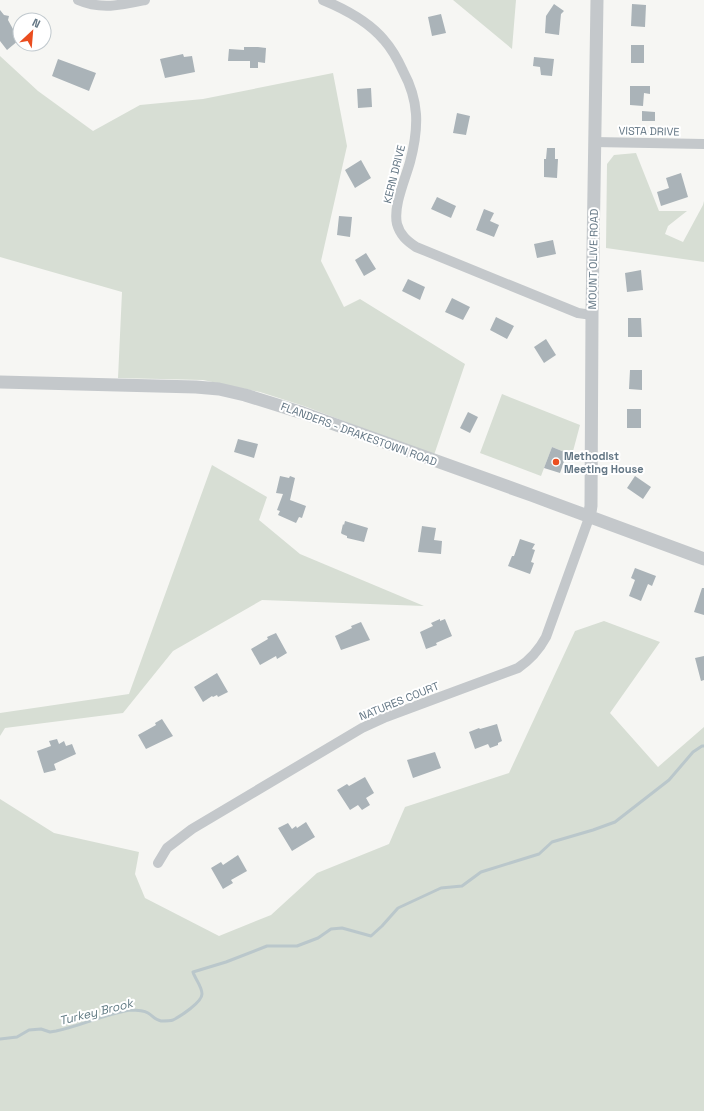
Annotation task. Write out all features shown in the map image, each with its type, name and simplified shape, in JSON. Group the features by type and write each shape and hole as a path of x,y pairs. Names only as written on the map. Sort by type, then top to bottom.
{"street":[{"path":"78,0 94,6 119,6 145,0"},
{"name":"KERN DRIVE","path":"323,0 355,17 378,34 392,51 409,82 414,97 416,130 410,161 397,206 397,224 404,237 416,247 513,288 578,313 592,315"},
{"name":"MOUNT OLIVE ROAD","path":"589,518 591,500 594,142 597,0"},
{"name":"VISTA DRIVE","path":"594,142 704,144"},
{"name":"FLANDERS - DRAKESTOWN ROAD","path":"0,382 196,387 219,389 245,395 303,413 704,559"},
{"name":"NATURES COURT","path":"158,864 167,848 192,829 362,728 386,717 518,668 525,664 540,648 546,637 589,518"}],"shaded area":[{"path":"453,0 516,0 512,49"},
{"path":"0,56 38,91 93,131 140,105 203,99 333,73 347,146 321,261 344,307 360,299 465,364 434,455 304,406 260,392 203,380 118,378 122,292 0,257"},
{"path":"636,153 659,211 687,211 668,226 665,234 683,242 704,201 704,262 606,248 607,164 614,155"},
{"path":"502,394 580,425 572,455 552,447 541,476 480,453"},
{"path":"212,465 267,497 259,520 300,554 424,606 262,600 173,651 123,713 5,728 0,736 0,713 129,694"},
{"path":"604,621 660,642 610,713 658,767 704,727 704,1111 0,1111 0,799 54,833 139,852 135,874 145,898 219,936 271,915 317,873 389,844 405,807 509,773 575,631"}],"building":[{"path":"554,4 564,11 561,14 559,35 545,33 546,16"},
{"path":"632,4 646,5 645,27 631,26"},
{"path":"0,10 4,15 9,16 8,20 12,27 12,46 7,50 0,41"},
{"path":"441,14 446,33 432,36 428,17"},
{"path":"631,45 644,45 644,63 631,63"},
{"path":"244,47 266,48 265,63 258,62 258,68 250,68 250,61 228,61 229,49 244,50"},
{"path":"183,54 184,57 192,56 195,72 165,78 160,59"},
{"path":"534,57 554,59 552,76 541,75 540,67 533,66"},
{"path":"58,59 96,73 89,91 52,76"},
{"path":"630,86 650,86 650,94 644,93 643,106 630,105"},
{"path":"371,88 372,107 358,108 357,89"},
{"path":"642,111 655,112 655,121 642,121"},
{"path":"457,113 470,116 466,135 453,133"},
{"path":"547,148 555,148 555,159 558,159 557,178 544,177 544,159 546,159"},
{"path":"361,160 371,178 355,188 345,170"},
{"path":"681,173 688,197 661,206 657,192 669,188 666,178"},
{"path":"437,197 456,206 451,218 431,209"},
{"path":"484,209 494,213 490,221 499,225 494,237 476,230"},
{"path":"339,216 352,217 350,237 337,235"},
{"path":"553,240 556,254 537,258 534,244"},
{"path":"366,253 376,269 364,276 355,260"},
{"path":"641,270 643,290 627,292 625,273"},
{"path":"408,279 425,287 420,300 402,291"},
{"path":"452,298 470,307 463,320 445,312"},
{"path":"496,317 514,326 507,339 490,330"},
{"path":"628,318 641,318 642,337 628,337"},
{"path":"546,339 556,355 544,363 534,347"},
{"path":"630,370 642,370 642,390 629,389"},
{"path":"627,409 641,409 641,428 627,428"},
{"path":"468,412 478,417 470,433 460,428"},
{"path":"238,439 258,444 254,458 234,452"},
{"path":"552,447 567,453 560,473 544,468"},
{"path":"280,476 289,478 290,476 295,478 290,500 306,506 302,518 299,517 296,523 278,515 280,511 277,510 283,494 276,493"},
{"path":"635,476 651,487 643,499 627,488"},
{"path":"345,521 368,528 364,542 347,538 347,536 341,533"},
{"path":"422,526 436,528 434,540 442,541 441,554 418,552"},
{"path":"520,539 535,544 532,549 535,550 531,562 534,563 530,574 508,566 512,556 514,556"},
{"path":"635,568 656,576 652,586 648,584 641,601 629,596 635,580 631,578"},
{"path":"702,588 704,588 704,615 694,612"},
{"path":"440,619 440,621 445,619 452,636 436,643 437,645 426,649 420,632 433,626 431,623"},
{"path":"361,622 370,640 341,650 335,636 352,628 351,626"},
{"path":"276,633 287,653 277,659 276,656 260,665 251,649 268,639 267,637"},
{"path":"704,656 704,680 701,681 695,658"},
{"path":"217,673 228,692 218,697 217,695 212,696 203,702 194,687"},
{"path":"162,719 173,736 146,749 138,735 156,725 155,723"},
{"path":"497,724 502,741 498,743 498,745 490,748 488,744 475,749 469,732"},
{"path":"57,739 59,744 64,741 66,746 72,744 76,754 54,764 56,770 44,773 37,751 51,746 49,741"},
{"path":"435,752 441,768 413,778 407,760"},
{"path":"365,777 374,793 366,798 370,805 362,810 358,805 350,810 337,790 347,784 349,786"},
{"path":"306,822 315,837 292,851 278,828 288,823 292,829 296,826 297,828"},
{"path":"238,855 247,871 231,880 233,883 223,889 211,868 221,862 223,865"}],"waterway":[{"name":"Turkey Brook","path":"0,1039 17,1037 29,1030 41,1029 50,1032 56,1031 111,1014 130,1010 146,1012 161,1021 173,1020 199,1001 201,997 201,988 193,972 226,962 267,946 297,946 318,938 331,929 342,928 371,936 398,908 441,888 462,886 481,872 539,854 552,842 615,822 669,780 693,752 704,746"}],"place":[{"name":"Methodist Meeting House","path":"556,462"}]}
